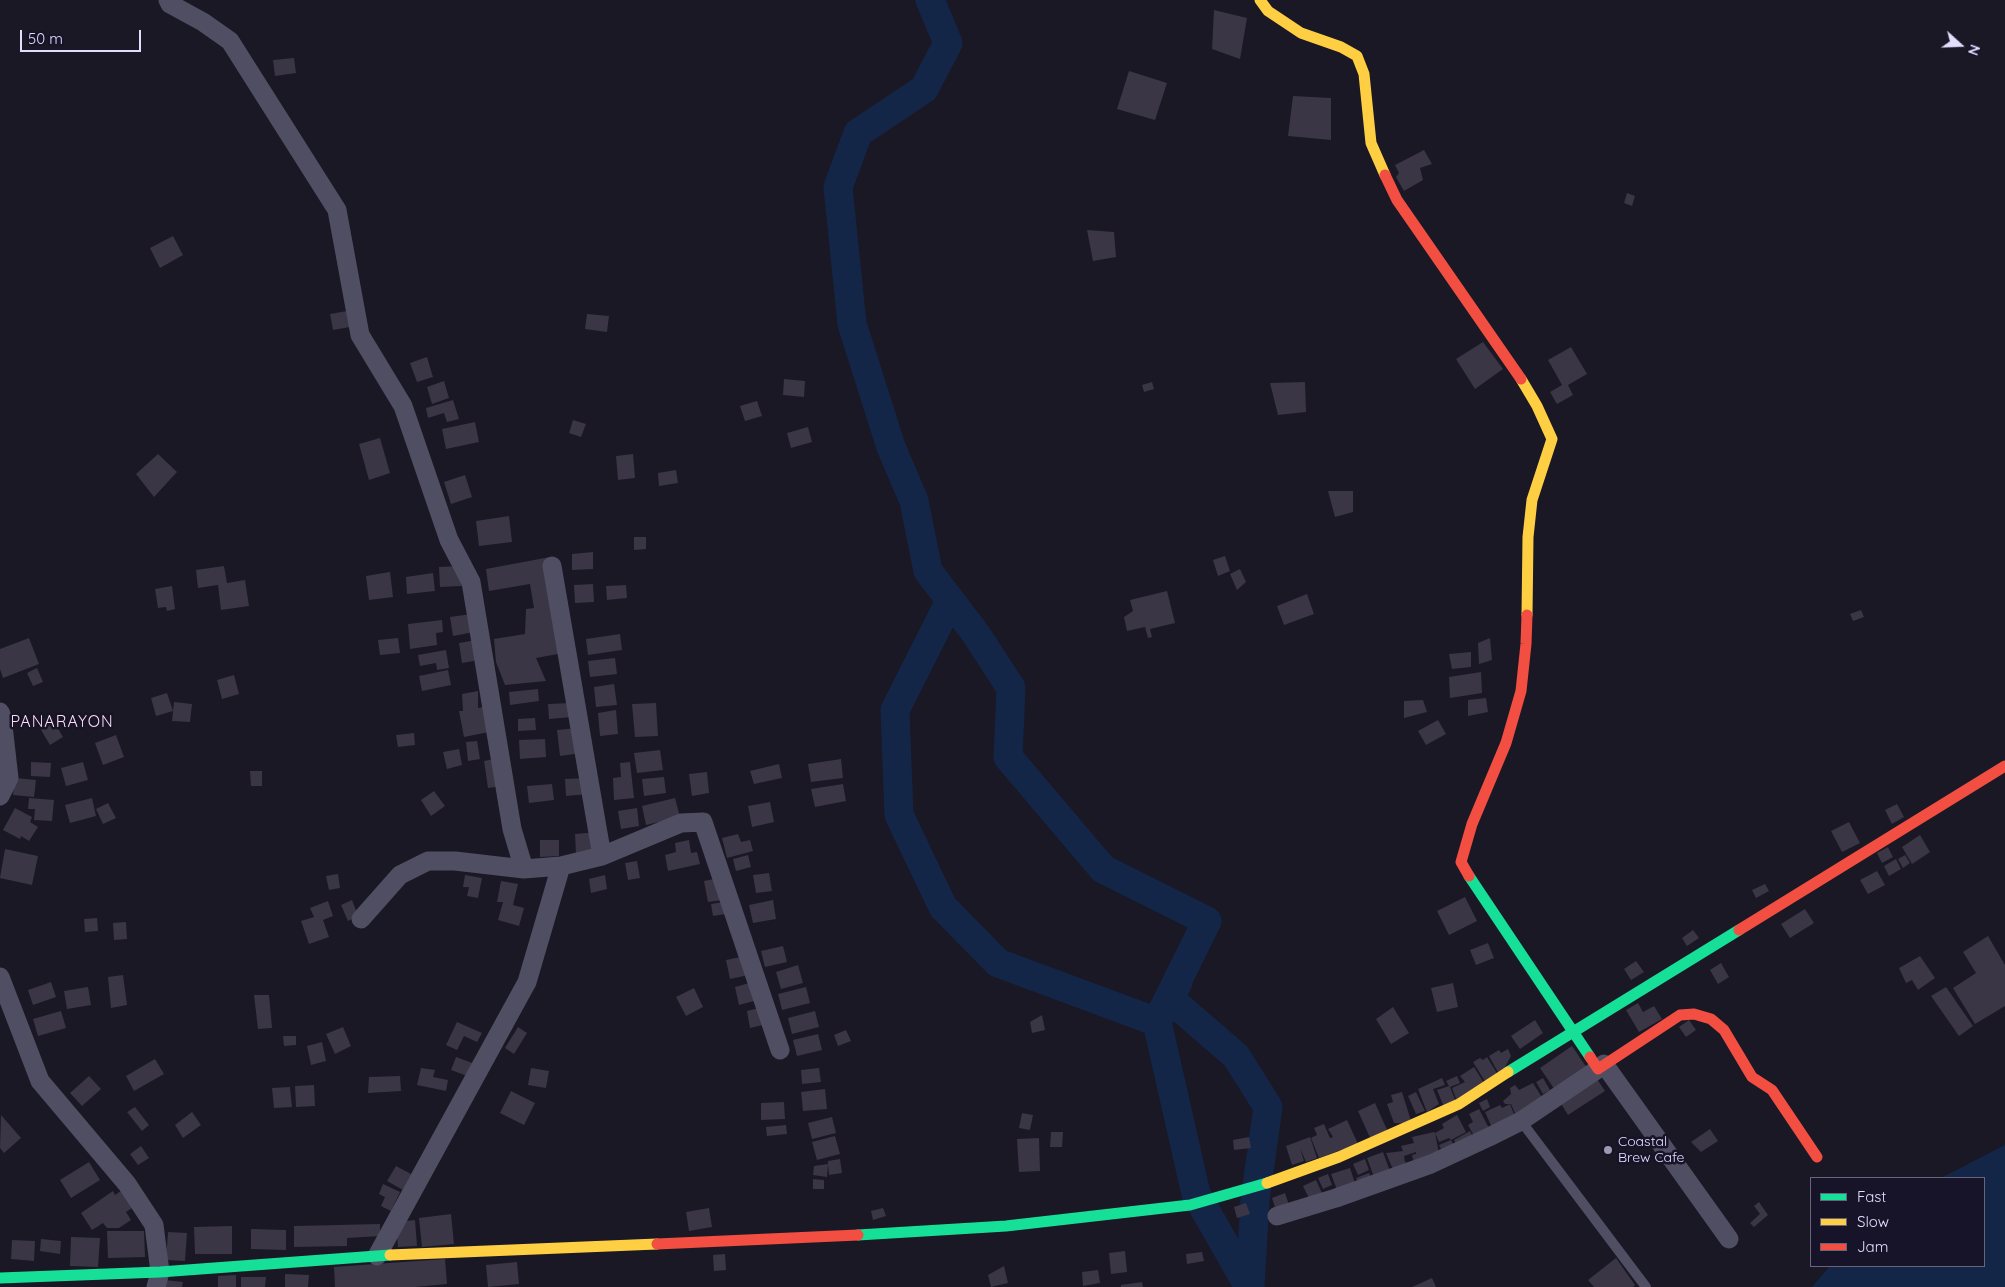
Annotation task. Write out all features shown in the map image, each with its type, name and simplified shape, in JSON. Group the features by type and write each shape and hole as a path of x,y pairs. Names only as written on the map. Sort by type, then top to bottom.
{"street":[{"path":"168,0 170,4 203,22 230,41 337,210 360,335 404,406 449,540 471,582 512,828 524,869"},
{"path":"1260,0 1268,11 1301,33 1341,47 1357,56 1364,74 1371,142 1398,200 1510,361 1536,406 1552,439 1532,500 1528,538 1526,644 1521,691 1506,743 1472,824 1461,862 1474,886 1572,1032 1601,1066 1729,1239"},
{"path":"552,566 602,856"},
{"path":"0,712 10,778 0,796"},
{"path":"0,1278 158,1280 377,1256 783,1239 1006,1226 1190,1205 1264,1184 1339,1157 1459,1104 1572,1032 2005,766"},
{"path":"361,919 400,875 428,861 456,861 524,869 561,866 602,856 681,823 703,822 780,1050"},
{"path":"377,1256 527,982 561,866"},
{"path":"0,977 40,1081 127,1184 154,1225 158,1280"},
{"path":"1277,1216 1336,1198 1431,1164 1521,1121 1680,1015 1694,1014 1711,1019 1724,1030 1752,1077 1772,1090 1817,1157"}],"lane":[{"path":"1521,1121 1646,1287"}],"water":[{"path":"2005,1145 2005,1287 1812,1287 1829,1267 1985,1267 1985,1177 1943,1177"}],"building":[{"path":"1214,10 1247,18 1240,59 1212,49"},
{"path":"294,58 296,73 275,76 273,60"},
{"path":"1129,71 1167,83 1155,120 1117,109"},
{"path":"1293,96 1331,98 1331,140 1288,136"},
{"path":"1424,150 1432,164 1420,168 1423,180 1404,191 1396,177 1399,173 1395,165"},
{"path":"1627,193 1635,196 1632,206 1624,203"},
{"path":"1087,230 1114,232 1116,257 1093,261"},
{"path":"173,236 183,255 160,268 150,248"},
{"path":"347,311 350,327 333,330 330,314"},
{"path":"587,314 609,316 607,332 585,329"},
{"path":"1483,342 1503,369 1475,389 1456,359"},
{"path":"1571,347 1587,374 1568,385 1573,395 1557,404 1550,392 1562,385 1548,360"},
{"path":"427,357 433,377 417,382 410,363"},
{"path":"784,379 805,381 804,397 783,395"},
{"path":"444,381 449,398 432,404 427,387"},
{"path":"1152,382 1154,389 1144,392 1142,385"},
{"path":"1305,382 1306,412 1278,415 1270,383"},
{"path":"453,400 459,419 447,422 444,413 428,418 426,408"},
{"path":"757,401 762,416 745,421 740,406"},
{"path":"573,420 586,424 581,437 569,433"},
{"path":"475,422 479,442 446,449 442,429"},
{"path":"808,427 812,442 791,448 787,433"},
{"path":"380,438 390,473 369,480 359,444"},
{"path":"158,454 177,472 154,497 136,474"},
{"path":"633,454 635,478 618,480 616,456"},
{"path":"676,470 678,483 659,486 658,473"},
{"path":"465,475 472,497 451,504 444,482"},
{"path":"1328,491 1353,491 1353,512 1335,517"},
{"path":"509,516 512,542 479,546 476,521"},
{"path":"634,537 646,537 646,549 634,550"},
{"path":"593,552 593,569 572,570 572,554"},
{"path":"1225,556 1230,571 1218,576 1213,560"},
{"path":"550,557 563,653 536,658 546,681 505,685 496,662 494,639 525,634 526,609 534,608 530,584 489,591 486,569"},
{"path":"224,566 227,583 245,580 249,606 221,610 218,585 198,588 196,570"},
{"path":"460,566 462,586 440,587 439,567"},
{"path":"1240,569 1246,582 1237,590 1230,574"},
{"path":"390,572 393,597 369,600 366,576"},
{"path":"433,573 435,591 407,594 406,577"},
{"path":"593,584 594,602 575,603 574,585"},
{"path":"626,585 627,598 607,600 606,586"},
{"path":"172,586 175,609 167,611 166,607 158,608 155,589"},
{"path":"1167,591 1175,623 1150,629 1152,637 1148,638 1145,627 1127,631 1124,617 1133,611 1130,600"},
{"path":"1307,594 1314,614 1284,625 1277,606"},
{"path":"1861,610 1864,617 1853,621 1850,614"},
{"path":"471,614 474,632 453,636 450,617"},
{"path":"442,620 443,632 436,633 437,645 410,649 408,624"},
{"path":"620,634 622,650 588,655 586,639"},
{"path":"29,638 39,664 3,678 0,669 0,649"},
{"path":"398,638 400,653 380,655 378,640"},
{"path":"1490,638 1492,660 1479,664 1478,643"},
{"path":"476,640 479,660 462,663 459,643"},
{"path":"446,650 449,668 437,670 436,663 420,666 418,655"},
{"path":"1471,652 1471,667 1452,669 1449,654"},
{"path":"615,658 617,674 590,677 588,661"},
{"path":"37,668 43,682 33,686 27,673"},
{"path":"448,670 451,685 422,691 419,676"},
{"path":"1481,672 1482,693 1450,698 1449,677"},
{"path":"234,675 239,694 222,699 217,680"},
{"path":"614,684 617,705 596,707 594,687"},
{"path":"538,689 539,701 510,705 509,692"},
{"path":"478,691 478,708 490,706 494,731 464,737 459,711 463,711 462,694"},
{"path":"167,693 173,711 156,716 151,698"},
{"path":"1486,698 1488,712 1468,716 1468,700"},
{"path":"1423,700 1427,712 1404,718 1404,701"},
{"path":"174,702 192,704 190,722 172,721"},
{"path":"571,703 572,717 549,719 548,704"},
{"path":"656,703 658,736 635,737 632,704"},
{"path":"616,710 618,734 600,736 598,713"},
{"path":"50,715 63,737 50,745 37,723"},
{"path":"535,718 536,730 518,731 518,719"},
{"path":"1438,720 1446,734 1426,745 1418,731"},
{"path":"579,728 582,753 560,756 557,730"},
{"path":"414,733 415,745 398,747 396,735"},
{"path":"116,735 124,757 103,765 95,743"},
{"path":"545,739 546,757 520,759 519,740"},
{"path":"477,741 480,759 468,761 466,742"},
{"path":"459,749 462,765 447,769 443,752"},
{"path":"660,750 663,770 637,773 634,753"},
{"path":"499,758 503,786 488,788 484,761"},
{"path":"841,759 843,778 811,782 808,764"},
{"path":"31,762 51,763 50,777 31,776"},
{"path":"83,762 88,780 66,786 61,768"},
{"path":"630,762 634,798 614,800 613,778 621,777 620,763"},
{"path":"779,764 782,778 754,784 750,771"},
{"path":"250,771 262,771 262,786 251,786"},
{"path":"707,772 709,793 692,796 689,774"},
{"path":"664,777 666,793 644,796 642,779"},
{"path":"15,778 36,780 34,797 13,795"},
{"path":"588,778 589,794 566,796 565,779"},
{"path":"552,784 554,800 529,803 527,786"},
{"path":"843,784 846,801 815,807 811,789"},
{"path":"434,791 445,806 431,816 421,800"},
{"path":"29,798 54,800 52,821 34,820 35,809 28,809"},
{"path":"92,798 96,816 70,823 65,805"},
{"path":"675,798 680,817 646,825 642,806"},
{"path":"770,802 774,822 752,827 748,806"},
{"path":"108,803 116,818 103,824 96,809"},
{"path":"1897,804 1904,817 1892,824 1885,810"},
{"path":"15,808 32,817 30,822 38,827 29,841 21,836 20,839 3,830"},
{"path":"637,808 639,826 621,829 618,811"},
{"path":"1849,822 1860,843 1842,852 1831,831"},
{"path":"598,832 599,852 576,854 575,834"},
{"path":"738,834 741,842 750,840 753,851 727,858 722,838"},
{"path":"1920,835 1930,852 1912,864 1902,847"},
{"path":"540,840 559,840 559,856 540,857"},
{"path":"689,840 691,853 697,852 700,864 668,871 665,855 676,852 675,843"},
{"path":"1888,847 1893,857 1882,863 1877,853"},
{"path":"5,849 38,856 32,885 0,878"},
{"path":"748,855 751,867 736,871 733,859"},
{"path":"1905,855 1910,863 1903,868 1898,859"},
{"path":"1896,859 1901,869 1889,876 1884,866"},
{"path":"637,861 640,878 628,880 625,863"},
{"path":"1877,871 1885,885 1868,894 1860,880"},
{"path":"769,873 772,891 756,893 753,875"},
{"path":"338,874 340,888 329,890 326,876"},
{"path":"465,875 482,878 478,898 467,896 469,887 463,887"},
{"path":"605,875 607,889 591,893 589,879"},
{"path":"719,878 723,900 708,902 704,881"},
{"path":"501,881 518,884 513,905 524,908 519,926 498,920 503,902 497,902"},
{"path":"1765,884 1769,891 1756,898 1752,890"},
{"path":"1465,897 1477,921 1449,935 1437,911"},
{"path":"352,900 358,916 348,921 341,905"},
{"path":"773,900 776,919 753,923 749,905"},
{"path":"328,901 333,916 323,920 329,937 309,944 301,921 314,917 310,908"},
{"path":"724,902 726,914 713,916 711,904"},
{"path":"1805,909 1814,923 1790,938 1781,924"},
{"path":"97,918 98,931 85,932 84,919"},
{"path":"126,922 127,939 114,940 113,923"},
{"path":"1693,930 1699,938 1687,946 1682,938"},
{"path":"1988,936 2005,965 2005,1006 1975,1024 1953,988 1976,973 1963,952"},
{"path":"1488,943 1494,958 1476,965 1470,950"},
{"path":"783,946 787,962 765,967 761,951"},
{"path":"745,956 749,975 730,979 726,960"},
{"path":"1920,956 1935,978 1918,990 1912,980 1906,983 1899,968"},
{"path":"1636,961 1644,972 1631,980 1624,969"},
{"path":"1721,963 1729,977 1718,984 1710,970"},
{"path":"798,965 803,983 781,989 776,972"},
{"path":"123,975 127,1005 111,1008 108,977"},
{"path":"51,982 56,997 33,1005 28,990"},
{"path":"753,982 758,1000 739,1005 735,987"},
{"path":"1453,983 1458,1007 1437,1012 1431,988"},
{"path":"88,987 91,1005 67,1009 64,991"},
{"path":"806,987 810,1003 782,1010 778,994"},
{"path":"1946,987 1973,1026 1959,1036 1931,996"},
{"path":"694,988 703,1007 686,1016 676,997"},
{"path":"254,995 269,995 272,1028 258,1029"},
{"path":"1638,1003 1643,1012 1654,1006 1662,1019 1639,1032 1626,1010"},
{"path":"763,1007 767,1024 750,1028 747,1011"},
{"path":"1393,1007 1409,1033 1391,1044 1376,1019"},
{"path":"61,1011 66,1028 38,1036 33,1019"},
{"path":"815,1011 819,1027 792,1034 788,1018"},
{"path":"1042,1015 1045,1030 1032,1033 1030,1022"},
{"path":"1535,1020 1543,1033 1520,1049 1511,1036"},
{"path":"1689,1020 1696,1030 1686,1037 1679,1027"},
{"path":"457,1022 482,1033 477,1042 464,1036 457,1050 446,1045"},
{"path":"343,1027 351,1046 335,1054 326,1034"},
{"path":"518,1027 527,1033 514,1054 505,1048"},
{"path":"846,1030 851,1041 838,1046 834,1035"},
{"path":"818,1034 822,1050 797,1056 793,1040"},
{"path":"283,1036 296,1036 296,1045 284,1046"},
{"path":"322,1042 326,1061 311,1065 307,1046"},
{"path":"1572,1046 1589,1071 1557,1093 1540,1068"},
{"path":"1508,1049 1511,1056 1500,1076 1489,1056 1499,1050 1501,1053"},
{"path":"456,1057 475,1064 470,1077 451,1070"},
{"path":"1487,1057 1498,1075 1486,1083 1473,1062"},
{"path":"155,1059 164,1074 134,1091 126,1076"},
{"path":"1474,1067 1484,1083 1457,1101 1452,1088 1465,1082 1460,1076"},
{"path":"421,1068 435,1070 433,1077 448,1080 446,1091 417,1085"},
{"path":"531,1068 549,1071 546,1088 528,1085"},
{"path":"819,1068 821,1082 802,1084 801,1070"},
{"path":"1593,1073 1605,1091 1568,1115 1557,1097"},
{"path":"89,1076 101,1089 82,1106 70,1093"},
{"path":"400,1076 401,1091 368,1093 369,1077"},
{"path":"1457,1076 1460,1083 1450,1087 1456,1102 1444,1107 1437,1090 1449,1086 1446,1081"},
{"path":"1442,1078 1445,1085 1433,1089 1439,1104 1427,1112 1418,1089"},
{"path":"1543,1078 1550,1090 1543,1094 1536,1082"},
{"path":"1533,1083 1543,1099 1518,1120 1511,1104 1505,1104 1503,1101 1511,1094 1510,1088 1515,1085 1519,1090"},
{"path":"314,1085 315,1106 296,1107 295,1086"},
{"path":"290,1087 292,1107 274,1108 272,1088"},
{"path":"825,1089 827,1109 803,1111 801,1092"},
{"path":"511,1091 535,1103 524,1125 500,1113"},
{"path":"1402,1092 1412,1124 1394,1123 1387,1104 1393,1102 1391,1095"},
{"path":"1416,1092 1425,1111 1416,1114 1408,1096"},
{"path":"1487,1099 1490,1107 1483,1111 1479,1103"},
{"path":"784,1102 785,1119 761,1120 761,1103"},
{"path":"1375,1103 1388,1132 1371,1140 1358,1111"},
{"path":"1510,1104 1514,1114 1506,1118 1509,1125 1494,1132 1485,1112 1500,1105 1502,1108"},
{"path":"135,1107 149,1125 142,1131 127,1112"},
{"path":"1479,1109 1491,1132 1474,1136 1468,1125 1473,1122 1469,1114"},
{"path":"192,1112 201,1125 183,1138 175,1125"},
{"path":"1022,1113 1033,1115 1030,1130 1019,1128"},
{"path":"1,1115 21,1138 4,1153 0,1148"},
{"path":"1457,1115 1466,1132 1451,1140 1449,1138 1439,1142 1435,1133 1444,1128 1442,1124"},
{"path":"832,1117 836,1133 812,1139 808,1123"},
{"path":"1347,1120 1358,1144 1319,1158 1311,1138 1317,1135 1314,1128 1324,1124 1330,1138 1333,1137 1328,1129"},
{"path":"786,1125 787,1134 767,1136 766,1127"},
{"path":"1710,1129 1718,1141 1701,1152 1691,1142"},
{"path":"1470,1131 1473,1137 1457,1146 1454,1140"},
{"path":"1051,1132 1063,1132 1062,1147 1050,1147"},
{"path":"1435,1133 1440,1158 1414,1164 1412,1155 1416,1154 1416,1152 1404,1156 1405,1162 1409,1166 1394,1172 1386,1153 1403,1151 1401,1146 1414,1143 1412,1137"},
{"path":"835,1136 840,1154 817,1160 812,1142"},
{"path":"1249,1137 1251,1148 1234,1150 1233,1140"},
{"path":"1310,1137 1317,1158 1306,1162 1300,1148 1304,1161 1292,1165 1286,1146"},
{"path":"1039,1138 1040,1171 1019,1172 1017,1139"},
{"path":"1451,1140 1455,1148 1443,1153 1439,1145"},
{"path":"141,1146 149,1158 138,1165 130,1154"},
{"path":"1383,1152 1391,1174 1375,1180 1367,1158"},
{"path":"840,1159 842,1173 829,1175 828,1161"},
{"path":"1365,1159 1369,1170 1358,1175 1353,1164"},
{"path":"89,1162 100,1180 71,1198 60,1180"},
{"path":"828,1164 827,1177 813,1175 814,1166"},
{"path":"396,1166 411,1174 403,1190 387,1181"},
{"path":"1350,1168 1357,1189 1339,1195 1331,1174"},
{"path":"1369,1173 1373,1181 1360,1187 1356,1178"},
{"path":"1328,1174 1332,1185 1323,1189 1318,1178"},
{"path":"813,1179 824,1180 824,1189 813,1189"},
{"path":"1316,1180 1323,1195 1310,1200 1303,1186"},
{"path":"383,1184 400,1192 391,1211 381,1206 385,1197 379,1194"},
{"path":"113,1191 115,1195 121,1191 132,1208 126,1212 131,1220 119,1228 107,1228 103,1223 92,1230 81,1213"},
{"path":"1285,1193 1290,1208 1277,1213 1272,1198"},
{"path":"1759,1202 1768,1215 1754,1227 1750,1223 1760,1214 1754,1206"},
{"path":"1246,1203 1250,1214 1237,1218 1234,1207"},
{"path":"709,1208 712,1227 689,1231 686,1212"},
{"path":"883,1208 886,1216 873,1220 871,1211"},
{"path":"451,1214 454,1244 422,1247 419,1218"},
{"path":"415,1220 417,1246 398,1247 396,1222"},
{"path":"380,1224 380,1236 347,1238 347,1246 294,1247 294,1226"},
{"path":"232,1226 232,1254 195,1254 194,1227"},
{"path":"251,1229 286,1230 286,1250 251,1249"},
{"path":"107,1231 144,1231 145,1257 108,1258"},
{"path":"168,1232 187,1233 185,1261 166,1260"},
{"path":"71,1237 100,1238 98,1267 70,1266"},
{"path":"41,1239 61,1241 60,1254 40,1251"},
{"path":"12,1240 35,1241 34,1261 11,1259"},
{"path":"1125,1251 1127,1272 1111,1274 1109,1253"},
{"path":"1202,1252 1204,1261 1187,1264 1186,1254"},
{"path":"725,1254 726,1270 714,1271 713,1255"},
{"path":"1616,1258 1635,1285 1633,1287 1594,1287 1588,1280"},
{"path":"445,1259 447,1284 415,1287 335,1287 334,1267"},
{"path":"517,1262 519,1284 488,1287 486,1265"},
{"path":"1004,1266 1008,1283 991,1287 988,1275"},
{"path":"1098,1270 1100,1283 1083,1286 1082,1272"},
{"path":"285,1274 309,1275 308,1287 285,1287"},
{"path":"236,1275 236,1287 218,1287 218,1276"},
{"path":"241,1277 266,1277 265,1287 241,1287"},
{"path":"1432,1278 1436,1287 1412,1287"},
{"path":"164,1280 183,1282 182,1287 163,1287"},
{"path":"1142,1282 1143,1287 1121,1287 1121,1285"}],"waterway":[{"path":"930,0 948,43 924,89 858,133 838,187 852,324 891,447 914,501 928,571 976,634 1011,688 1008,757 1103,869 1207,921 1157,1022 1196,1194 1249,1287"},
{"path":"950,601 895,710 899,815 943,907 998,963 1157,1022"},
{"path":"1178,982 1170,999 1236,1056 1268,1107 1255,1200 1250,1287"}],"traffic: fast":[{"path":"1469,876 1590,1057"},
{"path":"1508,1072 1739,930"},
{"path":"858,1235 1006,1226 1190,1205 1267,1183"},
{"path":"0,1278 160,1272 390,1255"}],"traffic: slow":[{"path":"1260,0 1268,11 1301,33 1341,47 1357,56 1364,74 1371,143 1385,175"},
{"path":"1521,379 1537,406 1552,439 1532,500 1528,537 1527,615"},
{"path":"1267,1183 1339,1157 1459,1104 1508,1072"},
{"path":"390,1255 657,1244"}],"traffic: jam":[{"path":"1385,175 1397,200 1521,379"},
{"path":"1469,876 1461,862 1472,824 1506,743 1521,691 1527,615"},
{"path":"1739,930 2005,766"},
{"path":"1590,1057 1598,1069 1680,1015 1694,1014 1711,1019 1724,1030 1752,1077 1772,1090 1817,1157"},
{"path":"657,1244 858,1235"}],"place":[{"name":"Coastal Brew Cafe","path":"1608,1150"}],"district":[{"name":"PANARAYON","path":"62,722"}]}
